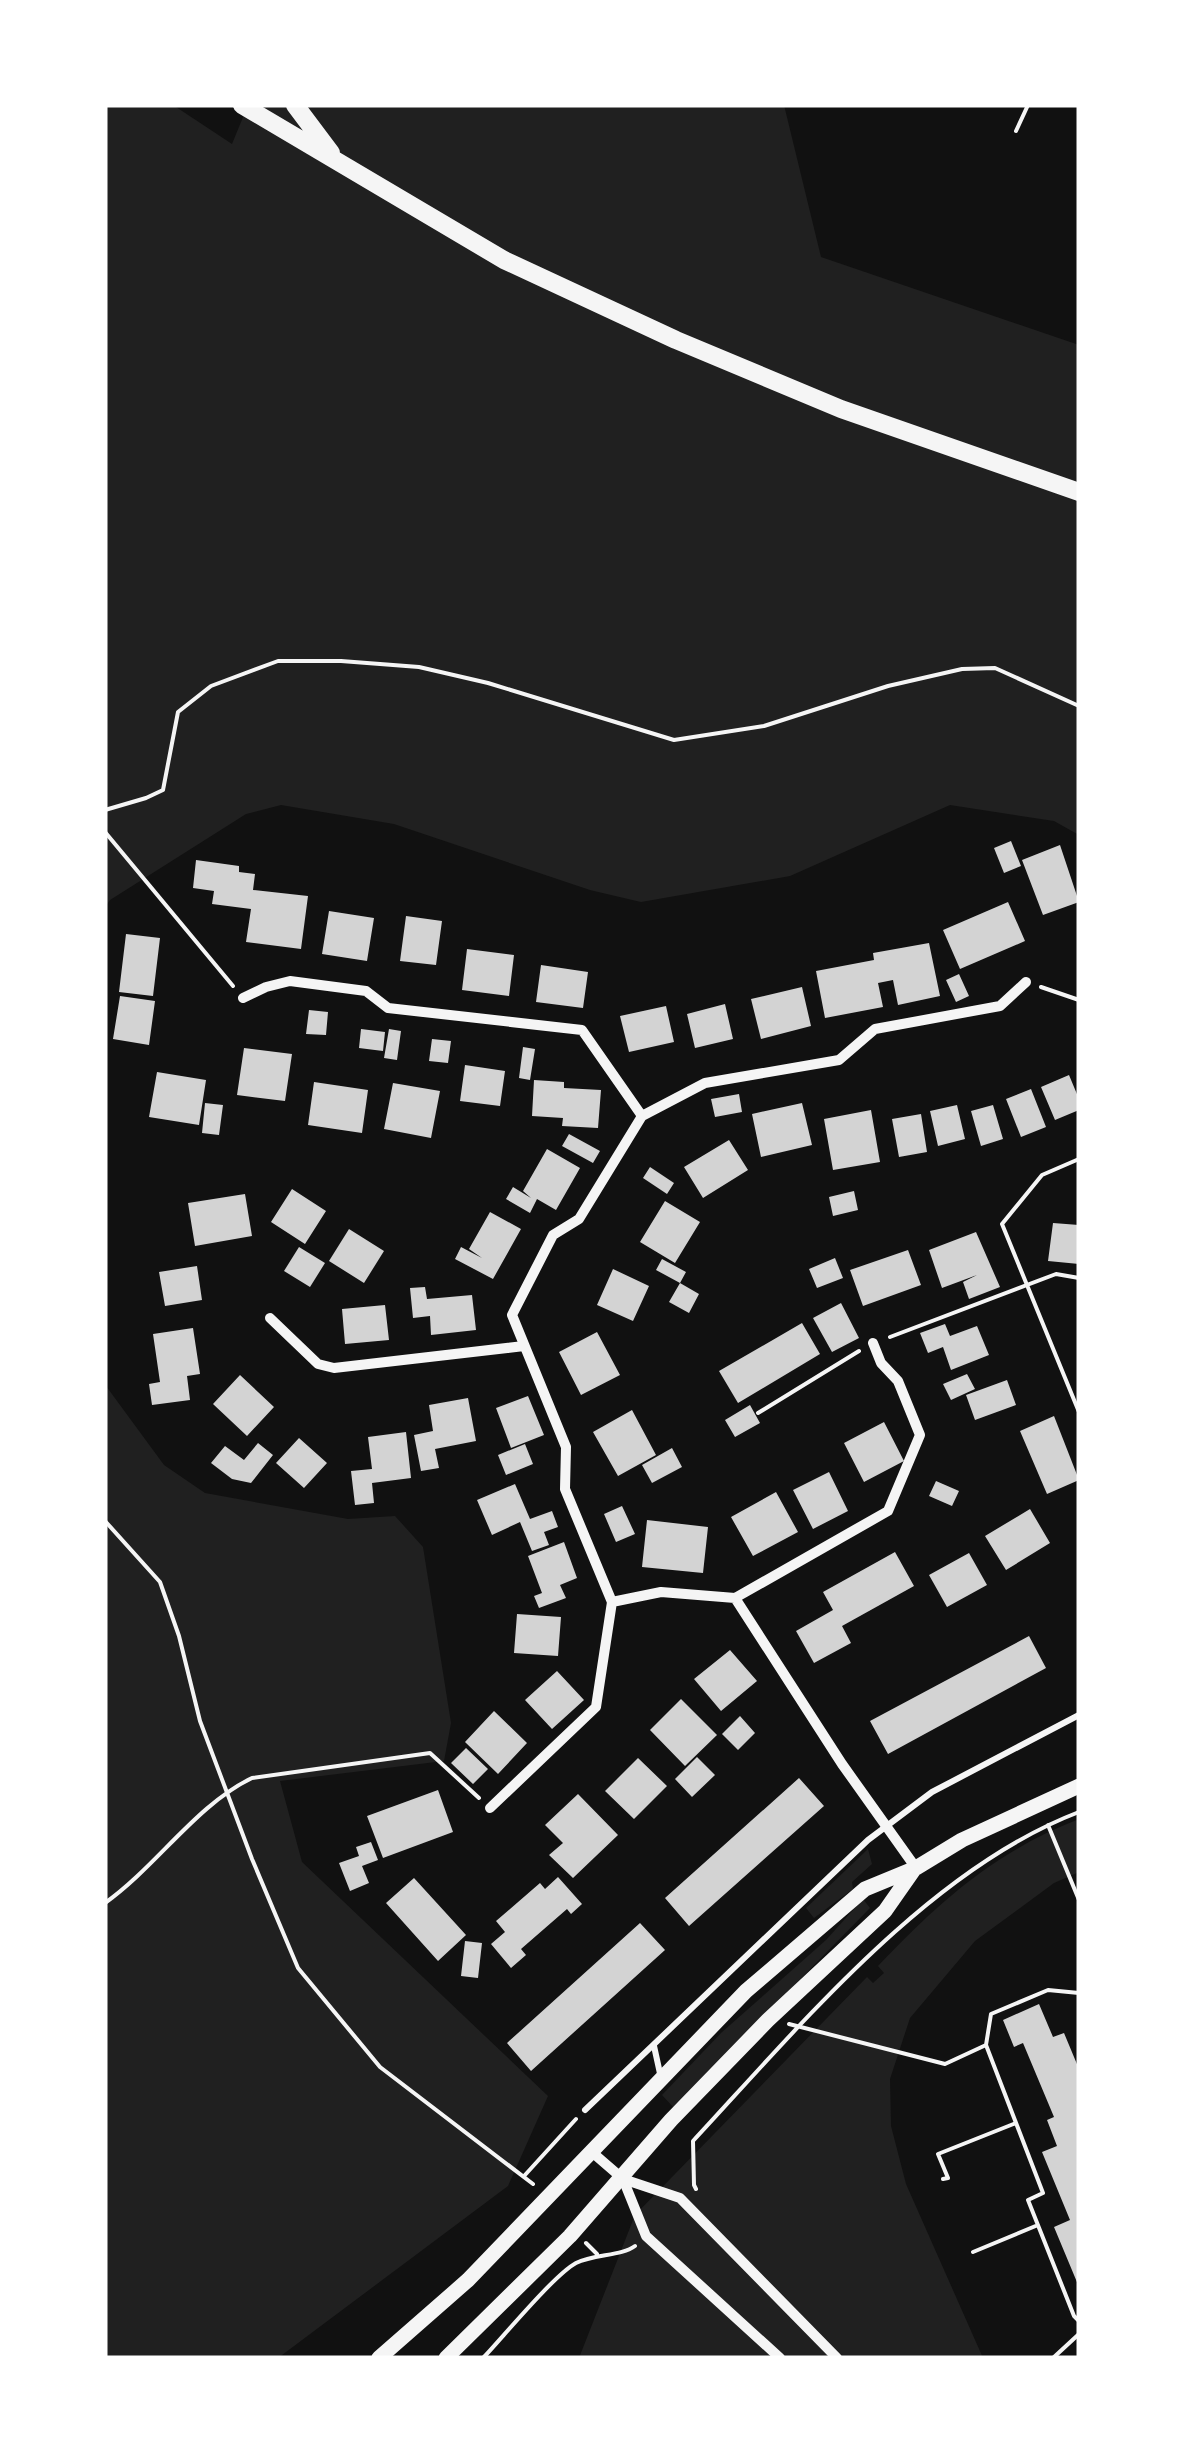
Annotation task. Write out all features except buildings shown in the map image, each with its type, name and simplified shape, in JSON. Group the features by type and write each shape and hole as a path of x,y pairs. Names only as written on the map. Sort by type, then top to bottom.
{"main road":[{"path":"242,105 504,260 676,340 841,410 1079,492"},
{"path":"295,105 338,162"}],"street":[{"path":"243,998 290,981 366,991 388,1008 582,1030 642,1116"},
{"path":"490,1808 596,1707 612,1602 565,1489 566,1448 512,1315 553,1234 579,1219 642,1116 705,1083 839,1060 875,1029 1000,1006 1026,982"},
{"path":"270,1318 318,1364 334,1368 524,1346"},
{"path":"612,1602 661,1592 735,1598 888,1511 920,1436 898,1381 882,1363 873,1343"},
{"path":"735,1598 916,1868"},
{"path":"379,2358 468,2280 746,1992 865,1889 916,1868 1038,1802 1079,1786"},
{"path":"446,2358 492,2316 768,2020 885,1911 916,1868"},
{"path":"593,2154 622,2179 680,2198 837,2358"},
{"path":"622,2179 646,2236 780,2358"}],"lane":[{"path":"585,2110 796,1906 886,1826 932,1792 1079,1715"},
{"path":"654,2045 661,2082"}],"path":[{"path":"1016,131 1028,105"},
{"path":"105,810 163,790 178,712 211,686 278,661 341,660 419,667 488,683 674,740 764,726 872,691 962,669 995,668 1079,706"},
{"path":"105,832 243,998"},
{"path":"1026,982 1079,1000"},
{"path":"1079,1160 1042,1175 1002,1224 1079,1412"},
{"path":"758,1413 873,1343 1056,1274 1079,1278"},
{"path":"105,1521 160,1582 179,1636 200,1721 298,1968 380,2067 525,2174 585,2110"},
{"path":"105,1902 136,1881 226,1791 252,1778 430,1753 490,1808"},
{"path":"1038,1802 1079,1900"},
{"path":"702,2195 694,2185 693,2141 800,2026 879,1948 959,1880 1047,1824 1079,1812"},
{"path":"1079,1993 1048,1990 991,2014 986,2045 1043,2193 1028,2200 1079,2320"},
{"path":"768,2020 945,2064 986,2045"},
{"path":"943,2179 948,2178 938,2154 1016,2124"},
{"path":"974,2252 1038,2225"},
{"path":"483,2358 571,2265 597,2254 630,2251 646,2236"},
{"path":"1053,2358 1079,2334"}],"shaded area":[{"path":"105,105 173,105 232,144 248,105 784,105 821,257 1079,345 1079,835 1054,821 950,805 790,876 641,902 590,890 394,824 281,805 246,814 110,900 105,907"},
{"path":"105,1380 164,1465 205,1493 348,1519 395,1516 423,1547 451,1723 444,1761 280,1781 302,1862 548,2096 508,2186 278,2358 105,2358"},
{"path":"1079,1819 1079,1872 1054,1883 975,1941 910,2018 890,2079 891,2126 906,2184 983,2358 579,2358 635,2215 867,1977 873,1983 884,1973 878,1966 946,1900 1020,1847"},
{"path":"868,1849 872,1864 852,1882 853,1889 814,1918 806,1908"},
{"path":"863,1899 870,1908 674,2108 662,2095 721,2033 826,1940"}]}
